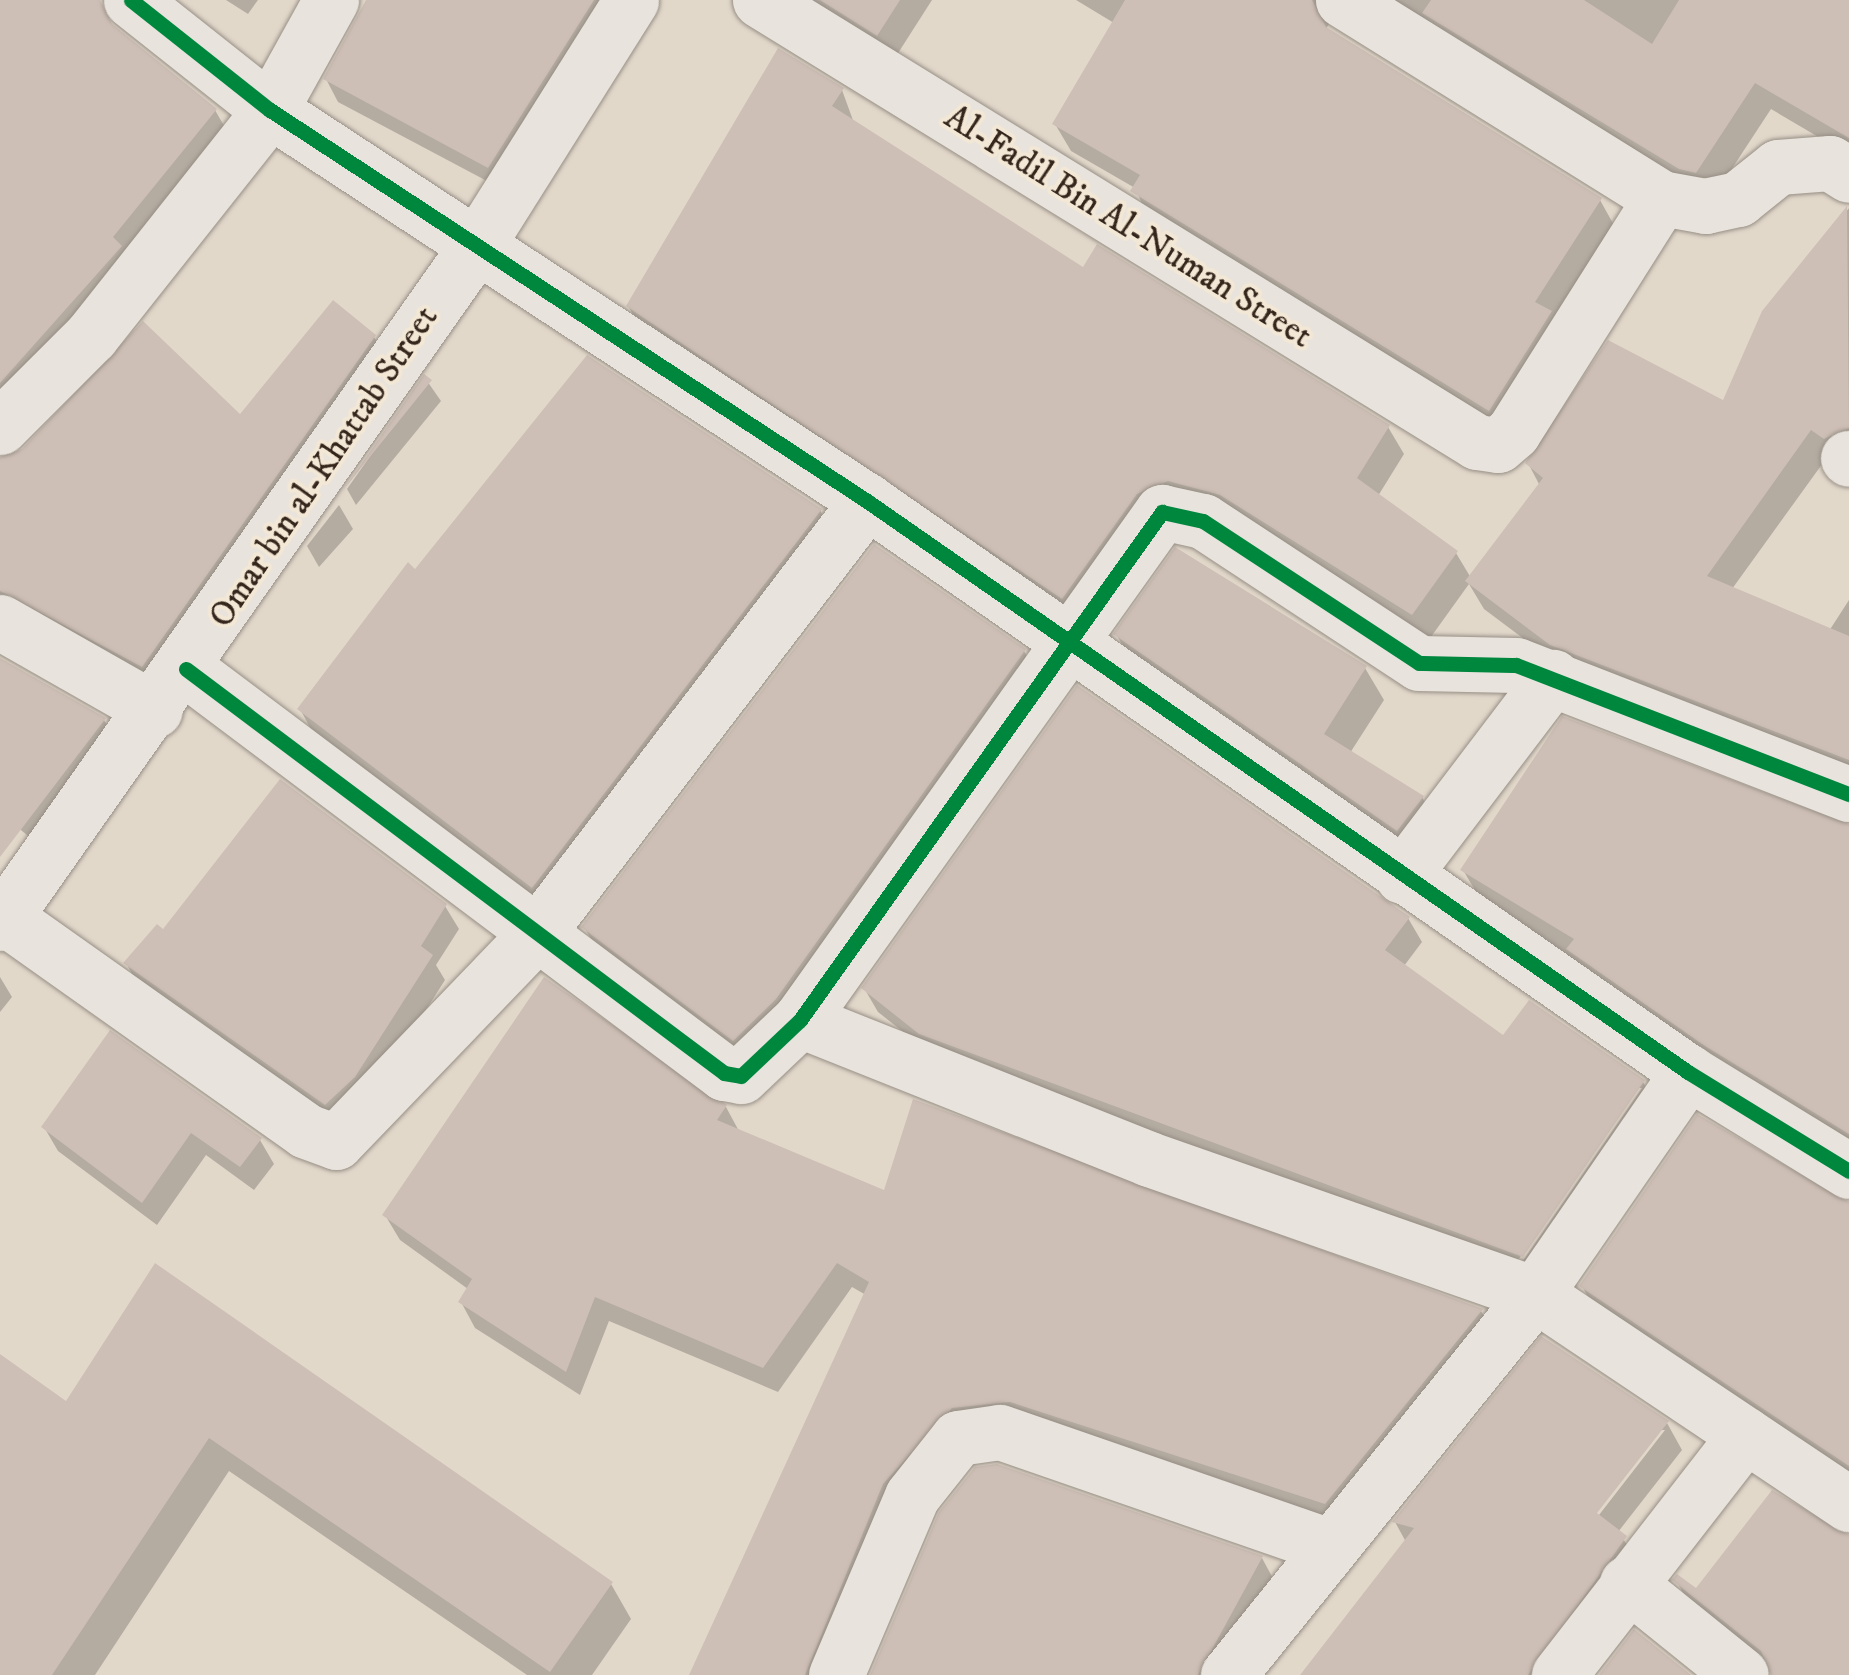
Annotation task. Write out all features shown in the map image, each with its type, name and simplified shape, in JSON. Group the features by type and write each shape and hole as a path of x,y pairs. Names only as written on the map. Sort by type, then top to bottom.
{"street":[{"path":"131,0 270,110 866,502 1688,1072 1849,1172"},
{"path":"0,427 91,336 270,110 332,0"},
{"name":"Omar bin al-Khattab Street","path":"2,920 170,689 477,245 630,0"},
{"name":"Al-Fadil Bin Al-Numan Street","path":"760,0 1478,442 1498,445 1661,198"},
{"path":"1343,0 1661,198 1705,206 1738,199 1778,167 1830,163 1849,175"},
{"path":"2,920 306,1131 336,1142 537,933 866,502"},
{"path":"0,622 170,689 537,933 724,1073 758,1066 800,1020 1150,526 1174,510 1419,662 1516,665 1849,794"},
{"path":"1402,876 1553,677"},
{"path":"800,1020 1149,1159 1535,1294 1849,1504"},
{"path":"1228,1675 1535,1294 1688,1072"},
{"path":"836,1675 912,1496 958,1438 1000,1432 1330,1546"},
{"path":"1560,1675 1744,1434"},
{"path":"1627,1583 1741,1675"}],"building":[{"path":"0,0 100,0 112,24 217,109 113,237 122,246 0,383"},
{"path":"366,0 594,0 488,168 323,79"},
{"path":"820,0 900,0 877,36"},
{"path":"1125,0 1312,0 1326,27 1602,198 1535,302 1552,311 1489,411 1130,191 1140,175 1052,124"},
{"path":"1431,0 1584,0 1652,44 1679,0 1849,0 1849,138 1755,83 1696,173 1679,169 1422,13"},
{"path":"778,48 844,88 832,106 1083,267 1097,244 1390,425 1357,478 1458,551 1412,615 1220,495 1168,481 1137,494 1062,599 626,306"},
{"path":"1847,206 1849,428 1824,439 1811,430 1707,576 1849,636 1849,760 1550,645 1465,581 1543,478 1525,463 1608,340 1723,400 1762,311"},
{"path":"333,300 376,335 142,667 0,591 0,457 22,449 143,321 240,414"},
{"path":"587,355 822,509 532,888 297,709 408,562 415,569"},
{"path":"424,374 432,380 344,489"},
{"path":"874,544 1026,649 776,999 733,1041 581,927"},
{"path":"1175,547 1367,666 1324,734 1424,796 1397,831 1113,634"},
{"path":"0,658 106,718 0,857"},
{"path":"1077,685 1410,917 1385,950 1503,1035 1529,1000 1645,1080 1523,1257 919,1034 861,988"},
{"path":"1562,716 1849,824 1849,1134 1705,1046 1566,949 1574,939 1460,870"},
{"path":"280,779 447,904 421,946 433,955 355,1077 325,1105 123,963 157,924 163,929"},
{"path":"544,977 727,1105 717,1120 884,1190 913,1099 1483,1309 1325,1504 1010,1402 952,1408 883,1484 805,1675 689,1675 869,1282 837,1263 763,1368 595,1297 566,1372 458,1302 472,1279 382,1215"},
{"path":"110,1030 262,1138 240,1167 191,1133 142,1203 41,1127"},
{"path":"1697,1114 1849,1202 1849,1466 1579,1286"},
{"path":"155,1263 613,1582 550,1672 209,1438 52,1675 0,1675 0,1354 66,1401"},
{"path":"1541,1336 1669,1421 1597,1513 1627,1536 1528,1675 1300,1675 1414,1528 1392,1522"},
{"path":"997,1464 1263,1556 1198,1675 870,1675 939,1512 975,1467"},
{"path":"1772,1490 1849,1535 1849,1675 1771,1675 1761,1651 1672,1580 1677,1574 1696,1588"},
{"path":"1634,1629 1691,1675 1599,1675"}],"cycle path":[{"path":"131,0 270,110 867,501 1688,1072 1849,1171"},
{"path":"186,669 724,1073 741,1076 800,1020 1162,512 1203,521 1419,663 1516,665 1849,794"}]}
